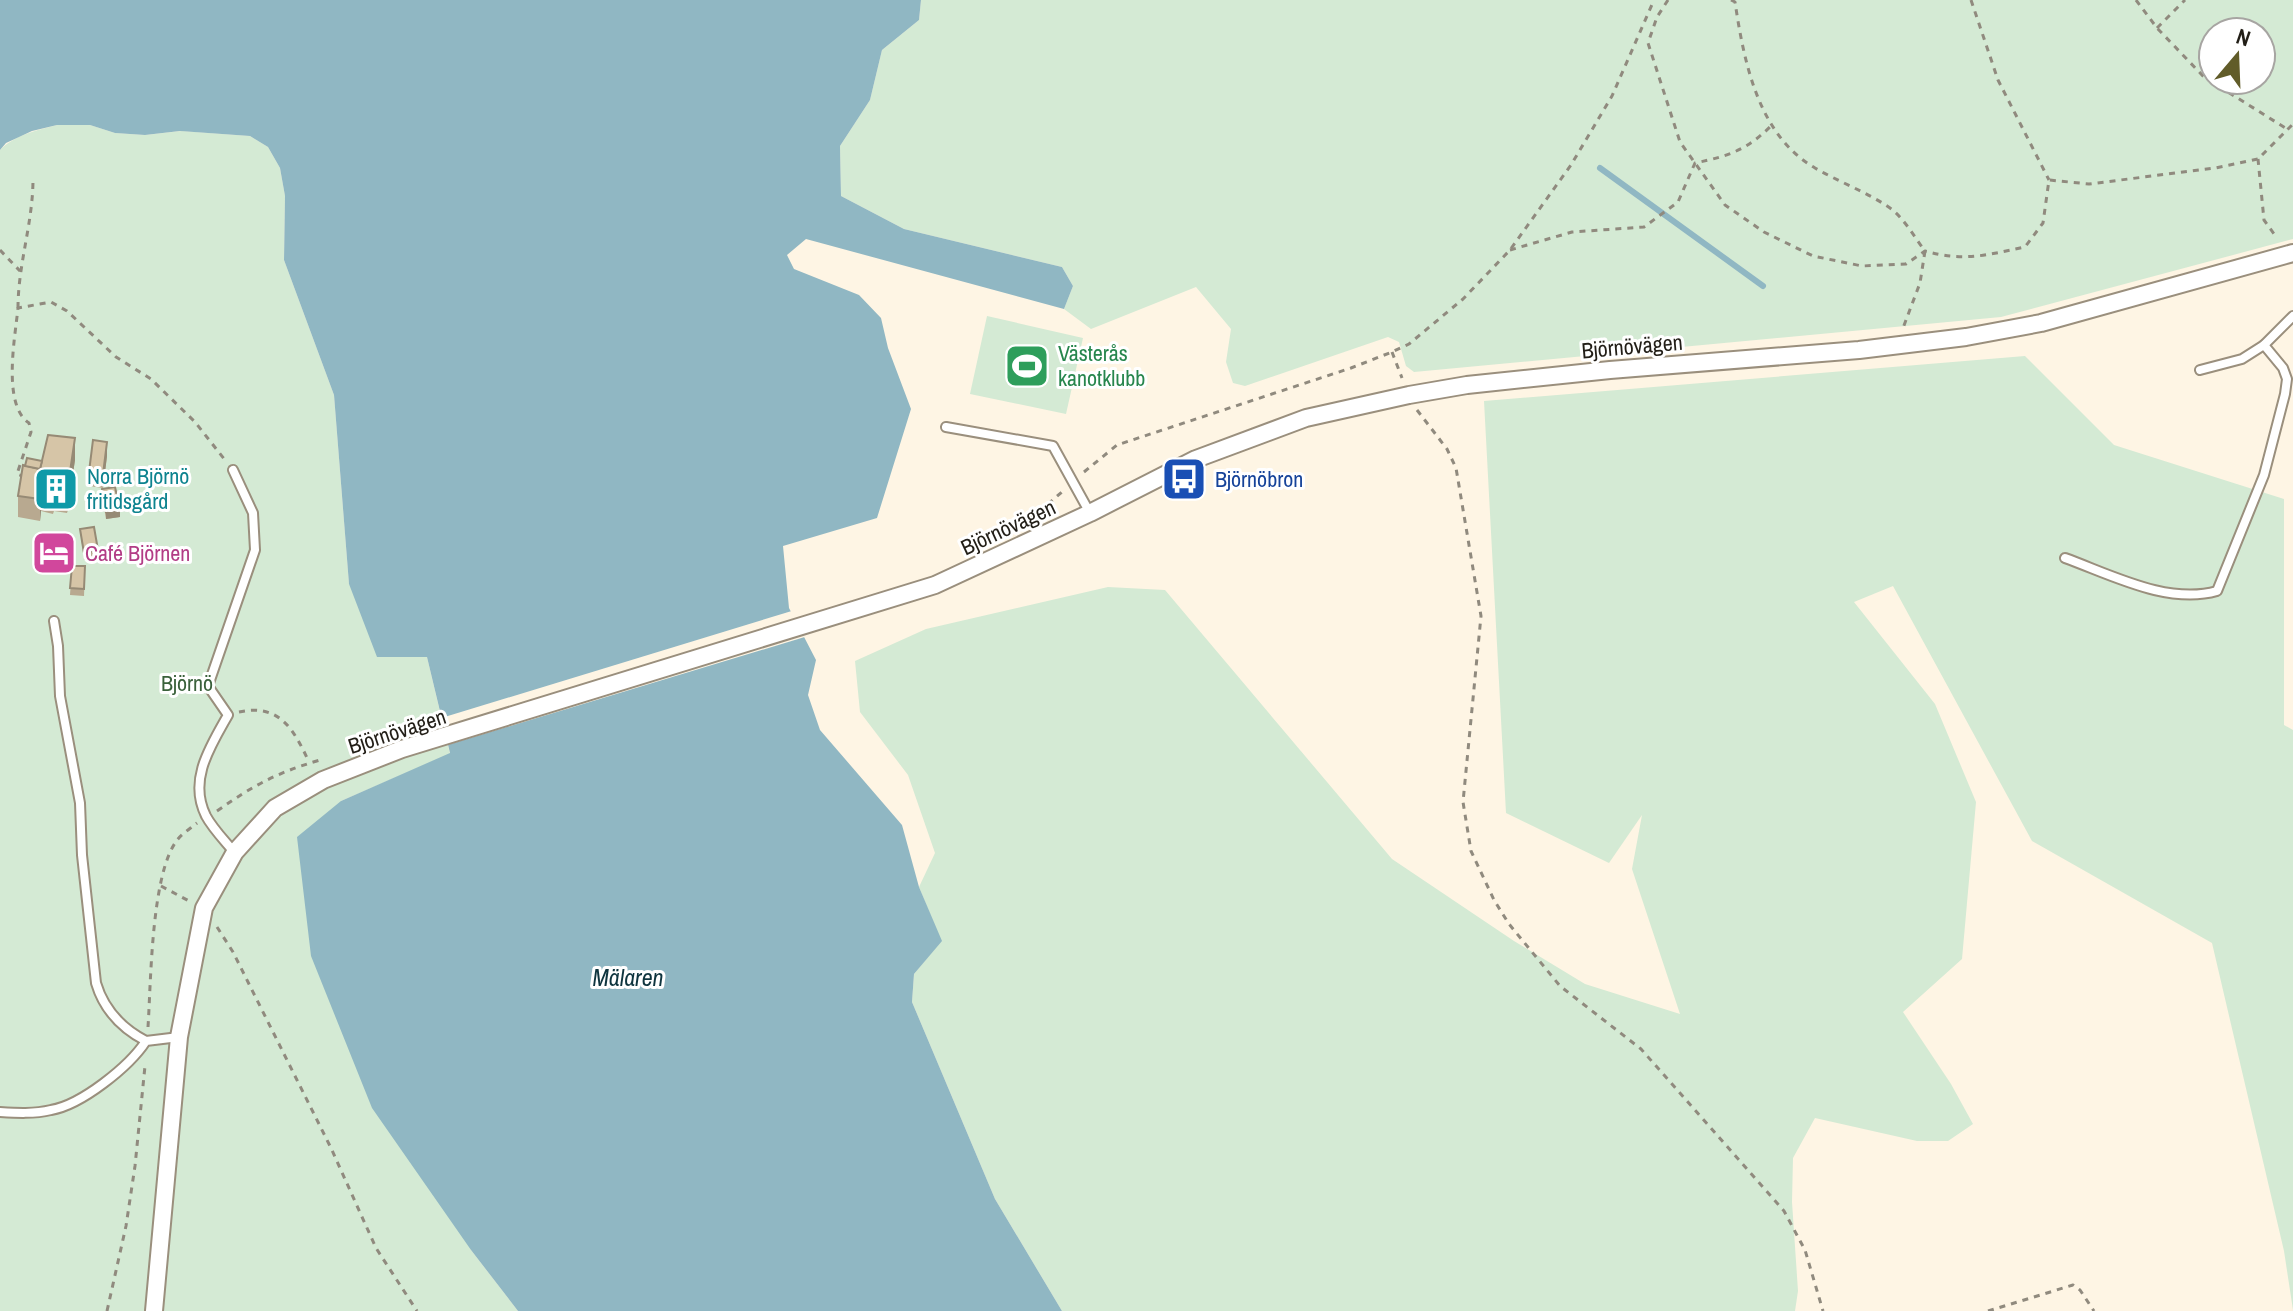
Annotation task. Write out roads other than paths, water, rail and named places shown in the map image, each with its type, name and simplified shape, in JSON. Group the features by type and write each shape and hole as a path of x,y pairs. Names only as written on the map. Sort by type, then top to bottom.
{"street":[{"name":"Björnövägen","path":"154,1311 179,1037 204,908 235,852 275,808 323,780 402,749 935,585 1090,513 1196,459 1306,418 1467,385 1895,346 2041,323 2292,254"}],"lane":[{"path":"2200,370 2242,359 2264,345 2293,316"},
{"path":"2065,558 2138,585 2180,595 2200,596 2217,591 2264,475 2285,394 2287,379 2283,368 2264,345"},
{"path":"946,427 1053,446 1090,513"},
{"path":"233,470 253,513 255,550 208,686 228,715 205,756 197,792 207,818 235,852"},
{"path":"54,621 60,696 80,803 82,855 96,983 101,999 118,1022 146,1041 179,1037"},
{"path":"0,1112 53,1110 104,1083 136,1057 146,1041"}],"water":[{"name":"Mälaren","path":"0,0 921,0 919,20 882,50 870,100 840,146 841,196 904,229 1062,267 1073,286 1064,309 806,239 787,255 794,269 859,295 881,318 888,348 911,409 877,518 783,546 789,608 816,660 808,695 820,730 902,825 919,887 942,941 914,974 912,1002 995,1199 1062,1311 518,1311 471,1250 372,1108 311,956 297,837 341,801 450,753 427,657 377,657 349,584 334,395 284,260 285,196 280,168 268,147 250,136 180,131 145,135 115,133 90,125 57,125 32,131 6,143 0,150"}],"waterway":[{"path":"1600,168 1763,286"}],"place":[{"name":"Västerås kanotklubb","path":"1027,366"},
{"name":"Björnöbron","path":"1184,479"},
{"name":"Norra Björnö fritidsgård","path":"56,489"},
{"name":"Café Björnen","path":"54,553"}],"park label":[{"name":"Björnö","path":"187,683"}]}
